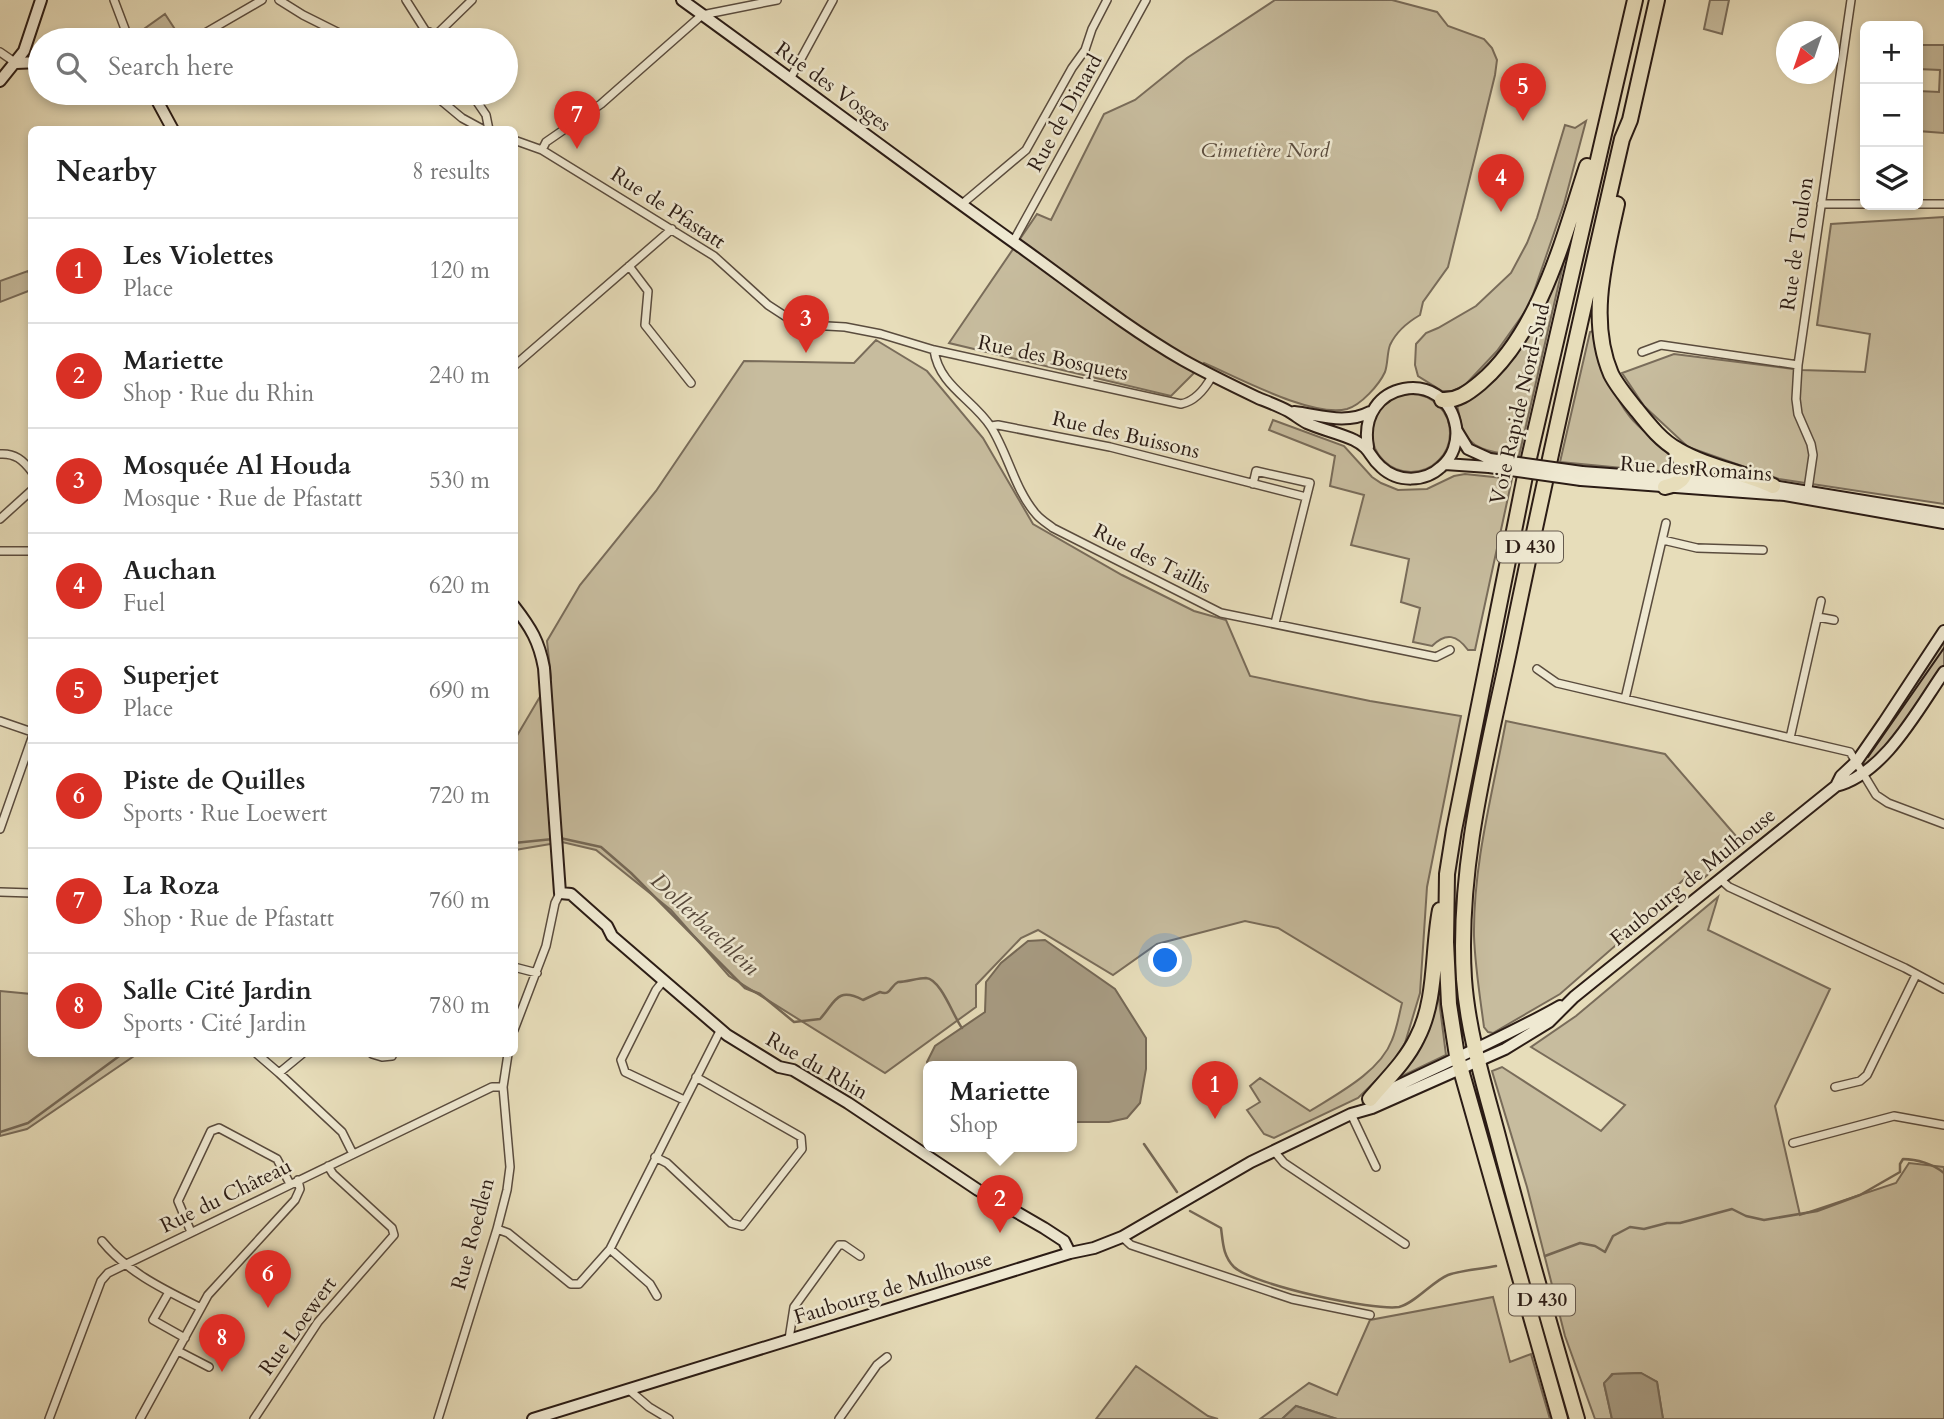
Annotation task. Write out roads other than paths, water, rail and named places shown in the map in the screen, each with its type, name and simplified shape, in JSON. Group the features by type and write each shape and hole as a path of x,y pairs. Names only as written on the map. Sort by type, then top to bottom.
{"highway":[{"name":"Voie Rapide Nord-Sud","path":"1458,1063 1448,1004 1447,874 1469,749 1525,471 1634,0"},
{"name":"Voie Rapide Nord-Sud","path":"1477,1055 1464,980 1463,931 1466,877 1475,818 1547,467 1622,139 1630,120 1657,0"},
{"path":"1441,400 1450,401 1469,392 1494,371 1526,326 1556,256 1607,116"},
{"path":"1630,120 1630,146 1606,254 1601,290 1600,324 1603,347 1612,375 1646,422 1675,449 1712,466 1773,485"},
{"path":"1665,487 1679,484 1683,479 1684,466 1675,449"},
{"path":"1370,1099 1405,1057 1421,1031 1428,1004 1436,934 1447,874"},
{"name":"D 430","path":"1477,1055 1517,1209 1577,1419"},
{"name":"D 430","path":"1458,1063 1560,1419"}],"main road":[{"path":"32,28 41,0"},
{"name":"Rue des Vosges","path":"682,0 1131,327 1212,376 1287,411"},
{"path":"0,81 16,63 28,42"},
{"path":"16,63 28,64"},
{"path":"159,105 171,126"},
{"path":"1287,411 1332,419 1355,419 1370,412 1386,395 1397,390 1421,389 1441,400 1449,409 1457,431 1452,454 1445,464 1425,477 1402,478 1380,467 1368,447 1366,424 1370,412"},
{"path":"1287,411 1306,422 1368,447"},
{"name":"Rue des Romains","path":"1457,431 1468,449 1489,463"},
{"name":"Rue des Romains","path":"1445,464 1489,463 1665,487 1807,494 1944,514"},
{"name":"Rue des Romains","path":"1581,476 1773,485 1944,523"},
{"path":"518,611 532,629 540,647 544,668 560,893"},
{"path":"1836,786 1841,776 1857,761 1944,631"},
{"path":"1836,786 1862,776 1875,765 1904,730 1944,672"},
{"name":"Faubourg de Mulhouse","path":"1351,1114 1370,1099 1529,1036 1836,786"},
{"name":"Rue du Rhin","path":"560,893 571,894 607,926 612,936 721,1030 779,1067 793,1070 848,1103 978,1190 1044,1228 1064,1241 1070,1253"},
{"name":"Faubourg de Mulhouse","path":"533,1419 1070,1253 1094,1248 1122,1237 1251,1162 1351,1114 1372,1108 1458,1063"}],"street":[{"path":"114,0 125,28"},
{"path":"214,28 262,0"},
{"path":"279,0 329,28"},
{"path":"406,0 424,28"},
{"path":"445,28 472,0"},
{"path":"542,150 546,142 601,104 702,15 777,0"},
{"path":"790,79 833,0"},
{"path":"962,204 1026,150 1085,50 1107,0"},
{"name":"Rue de Dinard","path":"1013,242 1146,0"},
{"name":"Rue de Toulon","path":"1807,494 1813,455 1811,443 1798,414 1798,365 1851,0"},
{"path":"0,52 16,63"},
{"path":"446,105 462,118 479,126"},
{"path":"479,105 486,115 487,126"},
{"name":"Rue de Pfastatt","path":"518,142 542,150 714,256 768,305 788,318 809,325 876,332"},
{"path":"1821,204 1860,204"},
{"path":"1923,204 1944,204"},
{"path":"518,363 672,229"},
{"path":"629,266 648,291 645,325 691,383"},
{"name":"Rue des Bosquets","path":"876,332 934,350 1181,404 1190,402 1198,395 1212,376"},
{"path":"1642,352 1661,345 1798,365"},
{"name":"Rue des Taillis","path":"934,350 936,363 947,382 990,426 1020,488 1036,514 1053,528 1221,613 1436,657 1450,650"},
{"name":"Rue des Buissons","path":"990,426 998,425 1110,447 1306,497"},
{"path":"0,454 10,454 23,460 28,467"},
{"path":"1253,484 1255,471 1310,483 1275,623"},
{"path":"0,519 28,494"},
{"path":"1625,699 1666,523"},
{"path":"1663,540 1697,548 1763,550"},
{"path":"0,551 28,551"},
{"path":"1790,738 1821,601"},
{"path":"1818,617 1834,620"},
{"path":"1537,669 1558,683 1850,752 1870,789 1882,799 1944,824"},
{"path":"0,720 28,730"},
{"path":"0,829 28,749"},
{"path":"1720,879 1729,887 1905,968 1944,989"},
{"path":"0,891 28,893"},
{"path":"518,1020 546,946 555,903 560,893"},
{"path":"518,968 537,973"},
{"path":"1835,1087 1860,1081 1867,1075 1916,975"},
{"path":"664,980 621,1060 625,1072 684,1100"},
{"path":"497,1229 508,1233 571,1284 579,1284 610,1249 721,1030"},
{"path":"260,1057 342,1132 353,1154"},
{"path":"278,1073 298,1057"},
{"name":"Rue Roedlen","path":"438,1419 497,1229 510,1167 503,1087 508,1057"},
{"path":"656,1157 667,1163 731,1223 742,1226 802,1149 801,1137 696,1077"},
{"name":"Rue du Château","path":"49,1419 101,1281 108,1273 492,1087 503,1087"},
{"path":"1351,1114 1376,1167"},
{"path":"1793,1143 1894,1116 1944,1125"},
{"path":"141,1419 208,1295 295,1200 300,1189 277,1159 219,1128 211,1131 178,1201 191,1232"},
{"path":"1274,1151 1284,1163 1405,1244"},
{"name":"Rue Loewert","path":"254,1419 318,1322 394,1235 392,1228 333,1174 328,1166"},
{"path":"1122,1237 1131,1245 1292,1299 1370,1315"},
{"path":"102,1241 126,1265 201,1308"},
{"name":"Faubourg de Mulhouse","path":"789,1339 794,1307 836,1249 844,1245 860,1256"},
{"path":"610,1249 650,1284 657,1296"},
{"path":"169,1292 153,1320 185,1338"},
{"path":"178,1352 209,1367"},
{"path":"839,1419 877,1365 887,1357"},
{"path":"628,1389 649,1407 669,1419"}],"waterway":[{"name":"Dollerbaechlein","path":"560,838 601,847 631,873 745,988 760,994 794,1022 820,1019 841,996 854,996 863,1000 880,992 888,992 898,982 926,978 937,985 962,1028"},
{"name":"Dollerbaechlein","path":"518,843 553,839"},
{"name":"Dollerbaechlein","path":"0,1132 28,1123 118,1057"},
{"name":"Dollerbaechlein","path":"1144,1144 1177,1192"},
{"name":"Dollerbaechlein","path":"1545,1256 1580,1243 1595,1246 1605,1252 1613,1236 1630,1227 1644,1229 1667,1223 1680,1223 1732,1209 1764,1220 1817,1211 1860,1195 1900,1172 1903,1159 1925,1163 1944,1173"},
{"name":"Dollerbaechlein","path":"1190,1211 1221,1228 1228,1258 1234,1267 1245,1274 1288,1289 1340,1301 1399,1307 1411,1302 1448,1275 1496,1266"}],"tram line":[{"path":"1868,757 1944,648"}],"place":[{"name":"Superjet","path":"1523,121"},
{"name":"La Roza","path":"577,149"},
{"name":"Auchan","path":"1501,212"},
{"name":"Mosquée Al Houda","path":"806,353"},
{"name":"Les Violettes","path":"1215,1119"},
{"name":"Mariette","path":"1000,1233"},
{"name":"Piste de Quilles","path":"268,1308"},
{"name":"Salle Cité Jardin","path":"222,1372"}],"park label":[{"name":"Cimetière Nord","path":"1265,150"}]}
